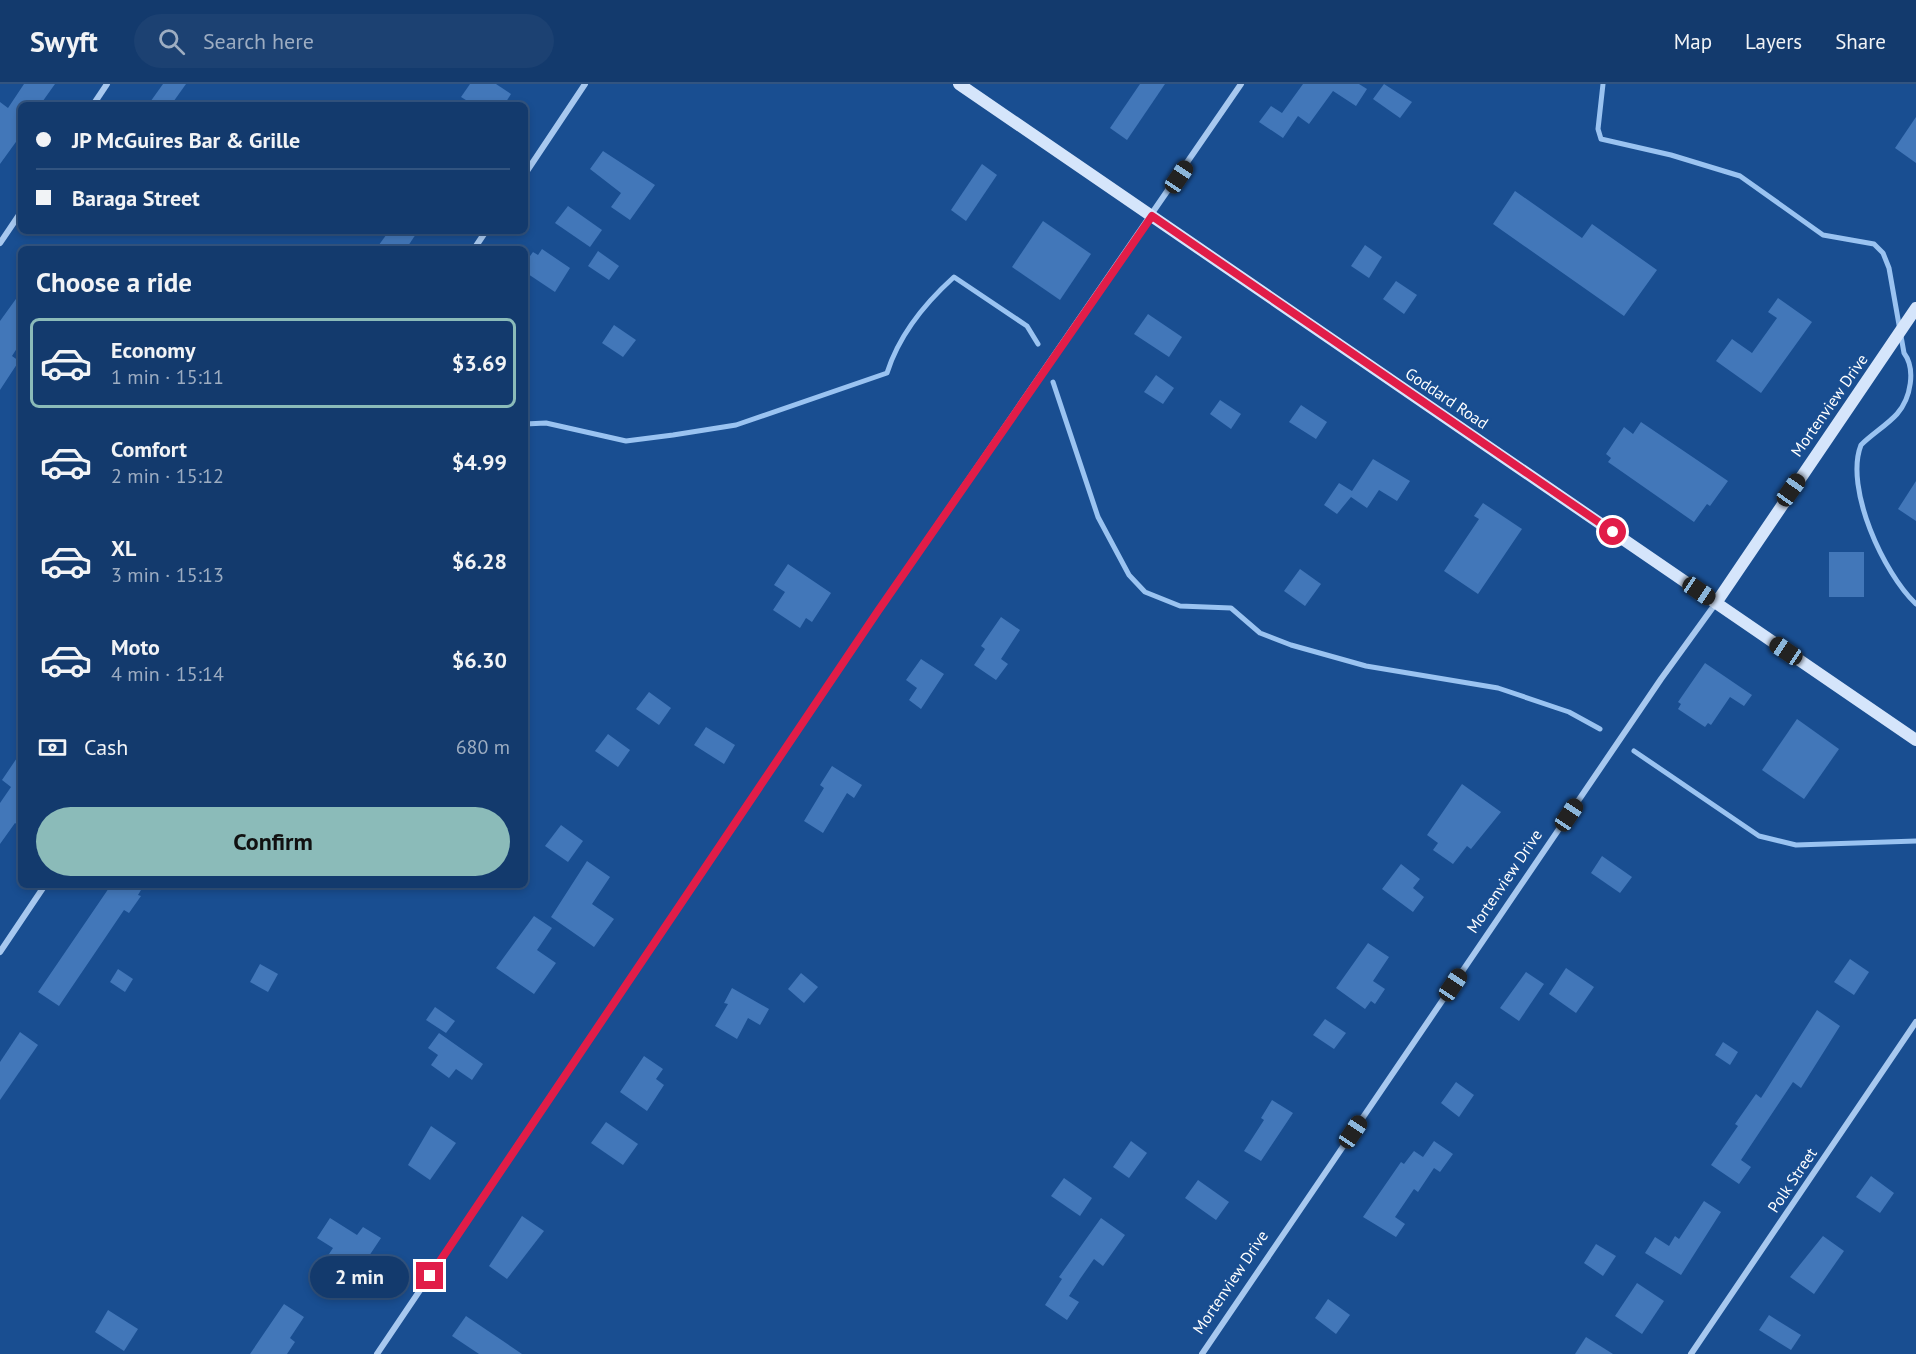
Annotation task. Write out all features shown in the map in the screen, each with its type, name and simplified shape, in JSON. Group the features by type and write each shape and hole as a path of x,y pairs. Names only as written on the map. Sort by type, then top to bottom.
{"main road":[{"name":"Goddard Road","path":"958,84 1916,740"},
{"name":"Mortenview Drive","path":"1716,603 1916,308"}],"street":[{"path":"95,102 107,84"},
{"path":"528,170 585,84"},
{"path":"377,1354 878,611 1241,84"},
{"path":"0,243 18,216"},
{"name":"Mortenview Drive","path":"1202,1354 1661,679 1716,603"},
{"path":"0,952 43,888"},
{"name":"Polk Street","path":"1691,1354 1916,1022"}],"building":[{"path":"24,84 55,84 42,102 18,102 18,139 0,164 0,102 8,108"},
{"path":"163,84 186,84 173,102 150,102"},
{"path":"470,84 496,84 511,94 506,102 469,102 461,97"},
{"path":"1140,84 1165,84 1127,140 1110,128"},
{"path":"1303,84 1359,84 1367,89 1356,106 1333,91 1309,124 1298,116 1283,138 1259,122 1271,106 1282,113"},
{"path":"1384,84 1412,102 1400,118 1373,99"},
{"path":"1916,117 1916,163 1895,148"},
{"path":"603,151 655,185 630,220 611,207 621,193 590,169"},
{"path":"982,164 997,175 966,221 951,210"},
{"path":"1515,191 1582,238 1592,224 1657,270 1624,316 1493,224"},
{"path":"568,206 602,230 590,247 555,223"},
{"path":"1043,221 1091,254 1060,300 1012,267"},
{"path":"387,234 416,234 408,246 378,246"},
{"path":"1365,245 1382,257 1369,278 1351,266"},
{"path":"542,249 570,268 555,292 528,274 528,259 533,252 538,255"},
{"path":"598,251 619,266 609,280 588,266"},
{"path":"1396,281 1417,295 1404,314 1383,299"},
{"path":"18,296 18,347 12,356 18,363 0,390 0,321"},
{"path":"1778,298 1812,322 1761,393 1716,361 1732,339 1752,353 1777,318 1768,312"},
{"path":"1148,314 1182,337 1169,357 1134,334"},
{"path":"614,325 636,340 623,357 602,343"},
{"path":"1156,375 1174,388 1163,404 1144,392"},
{"path":"1220,400 1241,414 1231,429 1210,414"},
{"path":"1301,405 1327,422 1316,439 1289,422"},
{"path":"1641,422 1728,481 1710,506 1707,504 1694,522 1608,462 1611,458 1606,454 1624,427 1633,434"},
{"path":"1373,459 1410,481 1397,501 1379,490 1367,508 1351,497 1337,514 1324,505 1339,483 1352,491"},
{"path":"1916,481 1916,521 1898,509"},
{"path":"1483,503 1522,529 1478,594 1444,571 1479,519 1474,516"},
{"path":"1829,552 1864,552 1864,597 1829,597"},
{"path":"788,564 831,593 812,622 806,618 800,628 773,610 785,592 774,585"},
{"path":"1300,569 1321,584 1305,606 1284,591"},
{"path":"1001,617 1020,630 1001,659 1008,664 996,680 974,665 985,649 981,646"},
{"path":"921,659 944,674 921,709 909,700 917,688 906,680"},
{"path":"1705,663 1752,695 1744,706 1730,697 1711,725 1708,723 1705,727 1678,709 1681,704 1678,702"},
{"path":"649,692 671,708 659,725 636,709"},
{"path":"1797,719 1839,749 1804,799 1762,770"},
{"path":"706,727 735,745 724,764 694,745"},
{"path":"608,734 630,750 618,767 595,751"},
{"path":"18,756 18,825 15,823 0,844 0,803 11,787 2,780"},
{"path":"832,766 862,785 854,798 847,793 823,833 804,821 824,788 820,785"},
{"path":"1462,784 1501,812 1471,849 1467,846 1453,864 1433,850 1438,843 1427,835"},
{"path":"561,825 583,841 568,862 545,846"},
{"path":"1602,856 1632,877 1620,893 1591,873"},
{"path":"587,861 610,877 592,904 614,919 594,947 551,917"},
{"path":"1401,864 1420,879 1413,888 1424,897 1413,912 1382,889"},
{"path":"109,888 142,888 138,895 141,896 129,913 124,910 59,1006 38,992"},
{"path":"534,916 552,928 537,950 556,963 534,994 496,968"},
{"path":"1368,943 1389,957 1373,981 1385,989 1375,1004 1371,1001 1365,1009 1336,988"},
{"path":"1850,959 1869,972 1854,995 1834,982"},
{"path":"260,964 278,974 268,992 250,982"},
{"path":"1566,968 1594,987 1576,1013 1549,994"},
{"path":"118,969 133,979 125,992 110,982"},
{"path":"1526,972 1544,984 1519,1021 1500,1008"},
{"path":"801,973 818,987 804,1003 788,989"},
{"path":"732,988 769,1009 760,1025 748,1018 737,1039 715,1026 728,1004 724,1003"},
{"path":"435,1007 455,1021 446,1033 426,1020"},
{"path":"1817,1010 1840,1026 1801,1088 1793,1082 1741,1160 1751,1167 1739,1184 1711,1165 1738,1126 1735,1124 1756,1094 1761,1098"},
{"path":"1325,1019 1346,1033 1334,1049 1313,1035"},
{"path":"20,1032 38,1045 0,1100 0,1062"},
{"path":"439,1033 483,1064 472,1080 456,1069 449,1078 431,1065 438,1055 428,1048"},
{"path":"1723,1042 1738,1052 1730,1065 1715,1055"},
{"path":"644,1056 663,1069 656,1079 664,1085 647,1111 620,1092"},
{"path":"1456,1082 1474,1095 1459,1117 1441,1103"},
{"path":"1272,1100 1293,1113 1261,1161 1244,1151 1264,1120 1261,1118"},
{"path":"606,1122 638,1144 623,1165 591,1143"},
{"path":"431,1126 456,1143 430,1180 408,1165"},
{"path":"1131,1141 1147,1153 1129,1178 1113,1167"},
{"path":"1434,1141 1453,1154 1440,1172 1434,1168 1418,1192 1414,1189 1395,1217 1405,1224 1396,1237 1363,1217 1401,1162 1404,1164 1414,1151 1423,1157"},
{"path":"1871,1176 1894,1193 1880,1213 1856,1197"},
{"path":"1064,1178 1092,1198 1080,1216 1051,1196"},
{"path":"1198,1180 1229,1202 1216,1220 1185,1198"},
{"path":"1704,1201 1721,1212 1681,1275 1645,1253 1655,1237 1669,1246 1675,1236 1679,1239"},
{"path":"522,1216 544,1231 507,1279 489,1266"},
{"path":"330,1218 357,1235 363,1227 381,1238 365,1262 361,1260 357,1266 351,1262 343,1272 325,1260 333,1248 317,1238"},
{"path":"1101,1218 1125,1235 1103,1266 1094,1259 1080,1279 1069,1296 1079,1302 1067,1320 1045,1305 1062,1279 1059,1277"},
{"path":"1823,1236 1844,1251 1814,1294 1790,1277"},
{"path":"1596,1244 1616,1256 1603,1276 1584,1263"},
{"path":"1637,1283 1664,1301 1642,1334 1615,1316"},
{"path":"1328,1299 1350,1315 1336,1334 1315,1318"},
{"path":"284,1304 304,1317 290,1338 295,1342 287,1354 250,1354"},
{"path":"108,1310 138,1329 124,1351 95,1332"},
{"path":"1769,1315 1801,1335 1791,1350 1759,1330"},
{"path":"466,1316 522,1354 479,1354 452,1336"},
{"path":"1586,1337 1613,1354 1575,1354"}],"waterway":[{"path":"1603,84 1598,129 1601,139 1671,155 1740,176 1823,235 1874,244 1883,253 1889,268 1904,353 1911,375 1909,392 1902,407 1889,422 1861,445 1857,463 1858,484 1862,506 1880,552 1892,573 1916,604"},
{"path":"528,424 546,423 626,441 673,435 736,425 887,373 898,346 914,321 954,277 1027,326 1038,344"},
{"path":"1053,382 1098,517 1129,575 1145,592 1180,606 1231,608 1260,633 1291,645 1366,666 1498,688 1569,712 1600,729"},
{"path":"1634,751 1759,836 1796,845 1916,841"}],"route":[{"path":"430,1276 878,611 1152,216 1613,532"}]}
